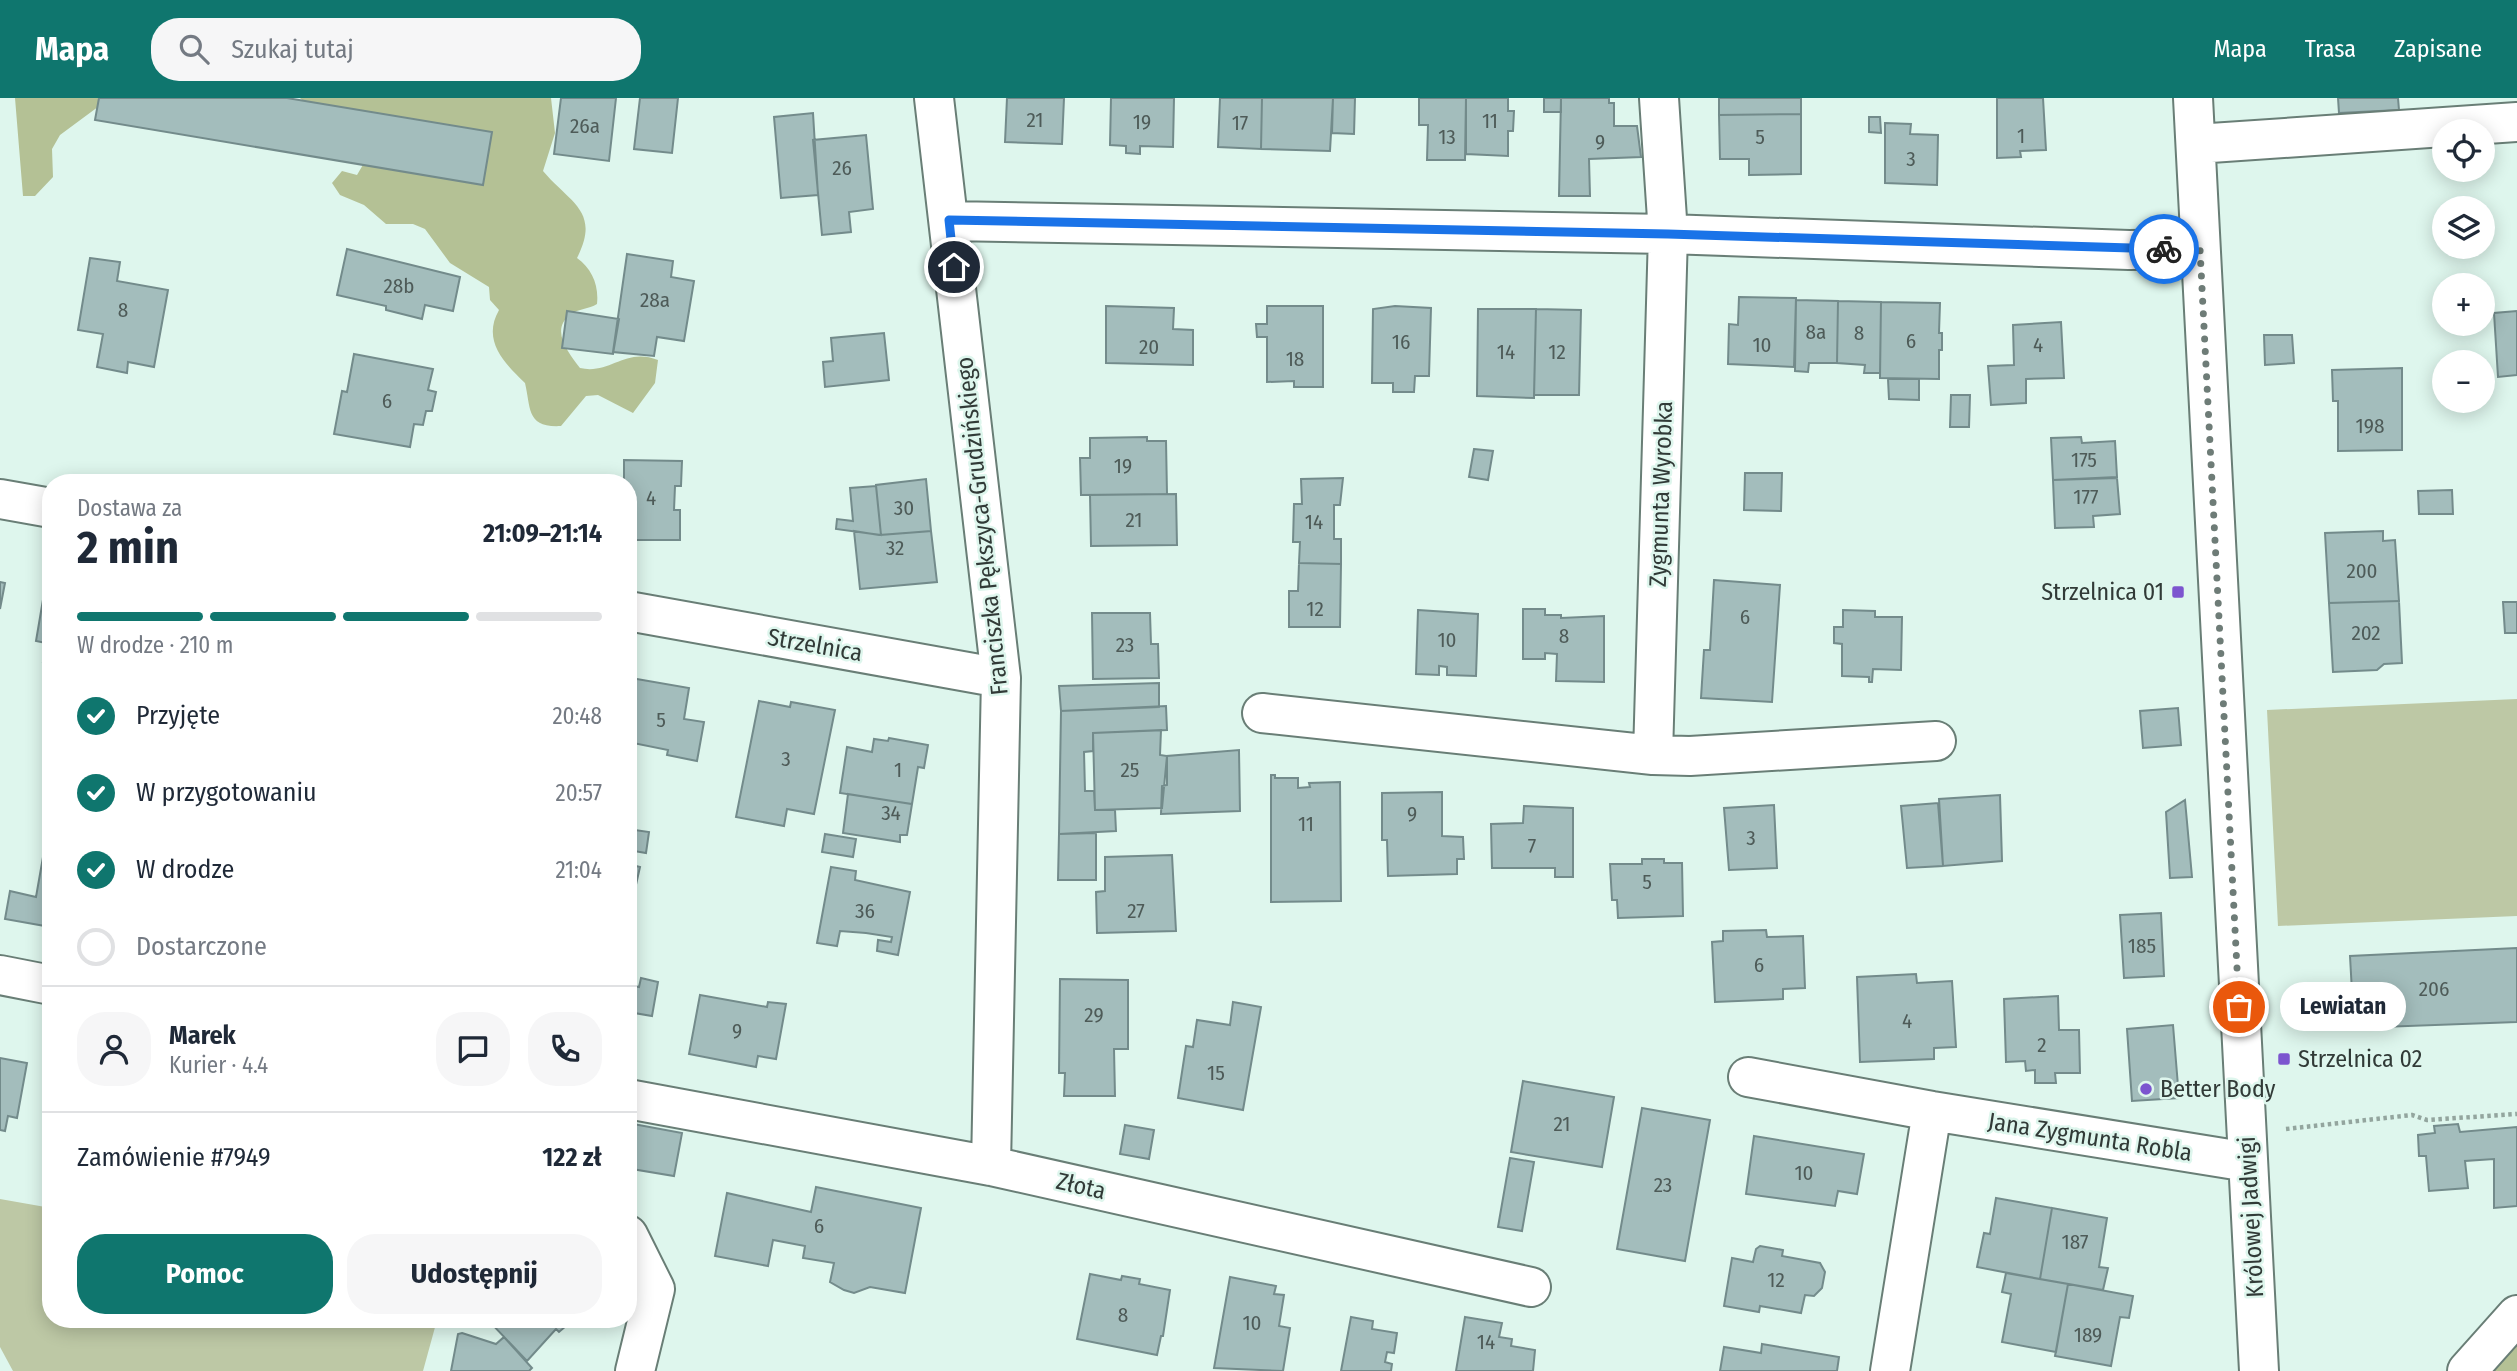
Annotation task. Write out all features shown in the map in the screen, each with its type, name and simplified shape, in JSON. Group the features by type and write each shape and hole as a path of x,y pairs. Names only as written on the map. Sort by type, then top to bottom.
{"street":[{"name":"Franciszka Pększyca-Grudzińskiego","path":"934,98 1001,678 991,1166"},
{"name":"Zygmunta Wyrobka","path":"1653,755 1668,234 1659,98"},
{"name":"Królowej Jadwigi","path":"2193,98 2259,1371"},
{"path":"2196,144 2517,122"},
{"path":"949,220 1668,234 2129,250 2200,249"},
{"path":"0,499 42,506"},
{"name":"Strzelnica","path":"637,613 1001,678"},
{"path":"1262,713 1653,755 1690,756 1936,741"},
{"path":"0,975 42,983"},
{"name":"Jana Zygmunta Robla","path":"1748,1077 1932,1111 2248,1162"},
{"name":"Złota","path":"637,1100 991,1166 1531,1287"},
{"path":"1890,1371 1932,1111"},
{"path":"635,1371 656,1289 637,1252"},
{"path":"2467,1371 2517,1315"}],"path":[{"path":"2278,1129 2412,1115 2427,1120 2517,1114"}],"green space":[{"path":"15,98 110,98 60,135 52,149 53,177 35,196 23,196"},
{"path":"300,98 551,98 555,133 543,171 572,200 584,218 584,242 577,258 590,272 596,284 597,297 597,304 574,312 565,320 561,334 580,368 600,368 636,357 658,360 655,383 633,413 598,395 586,396 561,426 541,424 536,420 532,415 525,383 497,350 493,331 499,310 490,300 489,287 450,263 425,229 413,224 386,224 364,205 340,195 332,183 342,171 357,175 364,163"},
{"path":"2517,699 2517,916 2278,926 2267,710"},
{"path":"0,1199 42,1206 42,1328 435,1328 423,1371 13,1371 0,1347"},
{"path":"2517,1328 2517,1371 2478,1371"}],"building":[{"path":"99,98 287,98 492,132 483,185 95,120"},
{"path":"561,98 616,98 609,161 554,154"},
{"path":"640,98 678,98 672,153 634,149"},
{"path":"1007,98 1064,98 1062,144 1005,142"},
{"path":"1111,98 1174,98 1173,147 1140,146 1140,154 1126,153 1126,146 1110,145"},
{"path":"1220,98 1262,98 1261,149 1218,147"},
{"path":"1262,98 1333,98 1330,151 1261,149"},
{"path":"1333,98 1355,98 1354,134 1332,133"},
{"path":"1419,98 1466,98 1465,160 1427,160 1428,125 1419,125"},
{"path":"1466,98 1508,98 1508,111 1514,111 1513,131 1508,131 1508,156 1466,154"},
{"path":"1544,98 1561,98 1561,112 1544,112"},
{"path":"1561,98 1609,98 1609,103 1614,103 1614,126 1637,126 1641,157 1589,159 1590,196 1559,196"},
{"path":"1719,98 1801,98 1801,114 1719,115"},
{"path":"1997,98 2043,98 2046,150 2020,151 2021,157 1997,158"},
{"path":"2338,98 2398,98 2399,110 2339,113"},
{"path":"813,113 818,195 781,198 774,117"},
{"path":"1801,114 1801,174 1749,175 1749,159 1720,159 1719,115"},
{"path":"1869,117 1880,117 1881,133 1869,132"},
{"path":"1885,123 1911,124 1910,134 1938,135 1937,185 1885,183"},
{"path":"866,135 873,209 849,212 851,232 822,235 813,140"},
{"path":"347,249 460,277 453,311 425,305 422,319 386,310 386,306 337,295"},
{"path":"627,254 673,261 671,277 694,281 684,341 657,337 654,356 613,352"},
{"path":"90,258 120,262 117,281 168,290 154,367 128,362 127,373 97,367 103,334 78,330"},
{"path":"1739,297 1796,298 1794,367 1728,364 1729,324 1738,325"},
{"path":"1796,300 1838,301 1837,363 1809,363 1808,372 1795,371"},
{"path":"1838,301 1881,302 1880,373 1864,373 1865,365 1837,363"},
{"path":"1881,302 1940,303 1939,333 1942,333 1942,350 1939,350 1939,379 1880,378"},
{"path":"1106,306 1174,308 1173,329 1193,330 1193,365 1106,363"},
{"path":"1267,306 1323,306 1323,387 1294,387 1294,381 1267,382 1267,337 1257,337 1256,324 1267,324"},
{"path":"1395,306 1431,308 1429,376 1415,376 1414,392 1393,392 1393,383 1372,383 1373,309"},
{"path":"1478,309 1536,309 1534,398 1477,396"},
{"path":"1536,309 1581,310 1579,395 1534,395"},
{"path":"567,311 619,319 613,354 562,348"},
{"path":"2517,311 2517,375 2498,377 2495,313"},
{"path":"2061,322 2064,378 2026,379 2026,403 1991,405 1988,366 2014,365 2013,325"},
{"path":"884,333 889,380 825,387 823,362 833,361 831,338"},
{"path":"2264,335 2292,335 2294,363 2265,365"},
{"path":"354,354 433,369 428,390 436,392 432,411 426,411 423,425 414,424 410,447 334,434 342,391 347,392"},
{"path":"2402,368 2402,450 2338,451 2338,401 2333,401 2332,370"},
{"path":"1888,379 1919,379 1919,400 1889,399"},
{"path":"1951,395 1970,395 1969,427 1950,427"},
{"path":"1147,437 1147,441 1166,441 1167,494 1081,495 1080,458 1090,458 1090,438"},
{"path":"2081,437 2082,443 2115,441 2117,477 2053,480 2051,438"},
{"path":"1474,449 1493,451 1488,480 1469,477"},
{"path":"624,460 682,461 681,486 675,486 674,510 680,510 680,540 637,540 637,474 624,474"},
{"path":"1745,473 1782,473 1781,511 1744,510"},
{"path":"1343,478 1340,505 1334,505 1334,539 1341,539 1341,564 1299,563 1300,542 1293,542 1294,504 1302,504 1301,479"},
{"path":"2117,478 2120,514 2093,516 2094,527 2055,528 2053,480"},
{"path":"926,479 931,531 881,535 876,485"},
{"path":"876,486 881,535 836,529 837,519 853,521 850,488"},
{"path":"2452,490 2453,514 2419,514 2418,491"},
{"path":"1176,494 1177,545 1091,546 1090,495"},
{"path":"854,531 879,535 931,531 937,582 860,589"},
{"path":"2383,531 2383,541 2395,540 2399,601 2329,603 2325,533"},
{"path":"1299,563 1341,564 1340,627 1289,627 1289,591 1298,591"},
{"path":"1714,580 1780,585 1772,702 1701,698 1704,650 1710,650"},
{"path":"0,582 5,583 0,609"},
{"path":"2399,601 2402,663 2384,664 2377,670 2333,672 2329,603"},
{"path":"2503,602 2517,602 2517,633 2505,633"},
{"path":"42,606 42,642 36,641"},
{"path":"1523,609 1545,609 1545,615 1561,615 1561,618 1604,616 1604,682 1556,681 1557,654 1545,653 1545,659 1523,659"},
{"path":"1418,610 1478,614 1476,676 1447,675 1447,667 1439,666 1439,675 1416,674"},
{"path":"1843,610 1875,611 1875,617 1902,617 1901,670 1873,669 1872,682 1869,682 1869,677 1842,676 1842,644 1834,643 1834,627 1843,627"},
{"path":"1092,613 1150,613 1151,644 1158,644 1159,678 1093,679"},
{"path":"637,679 689,688 684,719 704,722 697,761 667,755 668,750 637,744"},
{"path":"1159,683 1159,707 1061,711 1059,686"},
{"path":"759,701 790,707 791,702 835,710 814,814 787,809 784,826 736,817"},
{"path":"1166,706 1167,730 1093,733 1093,751 1084,752 1085,791 1094,791 1095,810 1115,810 1116,831 1059,834 1061,711"},
{"path":"2178,708 2181,745 2143,748 2140,711"},
{"path":"1161,730 1160,755 1167,756 1162,808 1095,810 1093,733"},
{"path":"889,738 928,745 924,768 918,767 912,804 840,793 847,747 872,752 874,739 888,741"},
{"path":"1239,750 1240,811 1161,814 1162,786 1167,785 1167,756"},
{"path":"1271,775 1275,775 1275,778 1298,778 1298,788 1310,787 1309,783 1340,782 1341,901 1271,902"},
{"path":"1442,792 1442,836 1463,837 1464,859 1457,859 1457,874 1388,876 1387,840 1382,840 1382,793"},
{"path":"848,794 912,804 907,835 900,835 900,842 843,833"},
{"path":"2000,795 2002,861 1943,866 1939,799"},
{"path":"2185,800 2192,877 2170,878 2166,812"},
{"path":"1938,803 1943,866 1907,868 1901,806"},
{"path":"1774,805 1777,868 1729,870 1724,808"},
{"path":"1524,806 1573,808 1573,877 1555,877 1555,868 1492,868 1491,824 1523,823"},
{"path":"637,830 649,832 646,853 637,852"},
{"path":"1096,833 1096,880 1058,880 1059,834"},
{"path":"825,834 856,839 853,857 822,852"},
{"path":"1172,855 1176,931 1097,933 1096,892 1105,891 1105,857"},
{"path":"1642,859 1664,859 1664,863 1682,863 1683,916 1618,918 1617,900 1612,900 1610,864 1642,864"},
{"path":"42,863 42,925 5,919 10,891 36,897"},
{"path":"831,867 856,871 855,880 910,892 898,955 877,951 878,940 891,942 892,937 866,933 840,931 837,946 817,943"},
{"path":"2161,913 2164,976 2124,978 2120,915"},
{"path":"1766,930 1767,937 1803,936 1805,988 1783,989 1783,999 1715,1002 1712,942 1723,941 1723,931"},
{"path":"2517,948 2517,1022 2354,1028 2350,956"},
{"path":"1916,974 1917,983 1952,981 1956,1047 1934,1048 1934,1059 1860,1062 1857,977"},
{"path":"641,978 658,982 652,1016 637,1014"},
{"path":"1060,979 1128,980 1128,1049 1114,1049 1115,1096 1064,1096 1065,1073 1059,1073"},
{"path":"700,995 767,1007 768,1002 786,1004 776,1059 758,1056 756,1067 689,1054"},
{"path":"2058,996 2059,1030 2079,1030 2080,1073 2055,1073 2056,1083 2035,1083 2035,1070 2026,1071 2025,1061 2006,1062 2004,999"},
{"path":"1233,1002 1261,1007 1243,1110 1178,1098 1186,1046 1193,1047 1197,1020 1230,1025"},
{"path":"2173,1025 2179,1098 2132,1101 2127,1029"},
{"path":"0,1058 27,1063 17,1118 8,1116 5,1131 0,1130"},
{"path":"1523,1081 1614,1097 1602,1167 1511,1152"},
{"path":"1642,1108 1710,1120 1685,1261 1617,1249"},
{"path":"2458,1124 2460,1132 2517,1127 2517,1206 2494,1208 2494,1159 2465,1161 2468,1188 2429,1191 2426,1156 2419,1156 2418,1135 2435,1133 2434,1126"},
{"path":"637,1125 682,1133 674,1176 637,1170"},
{"path":"1125,1125 1154,1130 1149,1159 1120,1154"},
{"path":"1754,1136 1864,1154 1857,1194 1838,1191 1835,1206 1746,1194"},
{"path":"1510,1158 1534,1162 1522,1231 1498,1227"},
{"path":"816,1187 921,1208 905,1293 870,1287 854,1293 844,1290 830,1282 834,1263 803,1258 805,1246 773,1240 768,1266 715,1256 727,1193 811,1212"},
{"path":"1996,1198 2052,1208 2040,1279 1977,1267 1984,1233 1990,1234"},
{"path":"2052,1208 2107,1218 2099,1267 2108,1268 2103,1290 2040,1279"},
{"path":"1760,1246 1783,1250 1782,1256 1820,1263 1825,1272 1822,1288 1814,1296 1805,1295 1801,1313 1760,1306 1759,1312 1724,1306 1732,1258 1753,1262 1756,1249"},
{"path":"2006,1273 2068,1284 2056,1352 2002,1342 2011,1294 2002,1292"},
{"path":"1090,1274 1121,1280 1122,1276 1140,1279 1139,1284 1170,1290 1163,1336 1157,1355 1077,1339"},
{"path":"1230,1277 1276,1286 1274,1294 1284,1295 1279,1326 1290,1328 1283,1371 1214,1368"},
{"path":"2068,1284 2133,1296 2129,1318 2120,1317 2111,1366 2055,1356"},
{"path":"1351,1317 1373,1321 1372,1329 1397,1333 1394,1353 1387,1352 1385,1362 1392,1364 1391,1371 1341,1371"},
{"path":"1465,1317 1502,1323 1499,1337 1512,1339 1511,1346 1535,1350 1533,1371 1456,1371"},
{"path":"496,1328 564,1328 559,1332 556,1329 527,1361"},
{"path":"458,1334 496,1344 504,1337 532,1368 529,1371 451,1371"},
{"path":"1762,1344 1839,1357 1837,1371 1720,1371 1724,1347 1761,1353"}],"way so far":[{"path":"2164,249 2200,249 2239,1007"}],"place":[{"name":"Strzelnica 01","path":"2178,592"},
{"name":"Lewiatan","path":"2239,1007"},
{"name":"Strzelnica 02","path":"2284,1059"},
{"name":"Better Body","path":"2146,1089"}],"route":[{"path":"954,267 949,220 1668,234 2164,249"}]}
